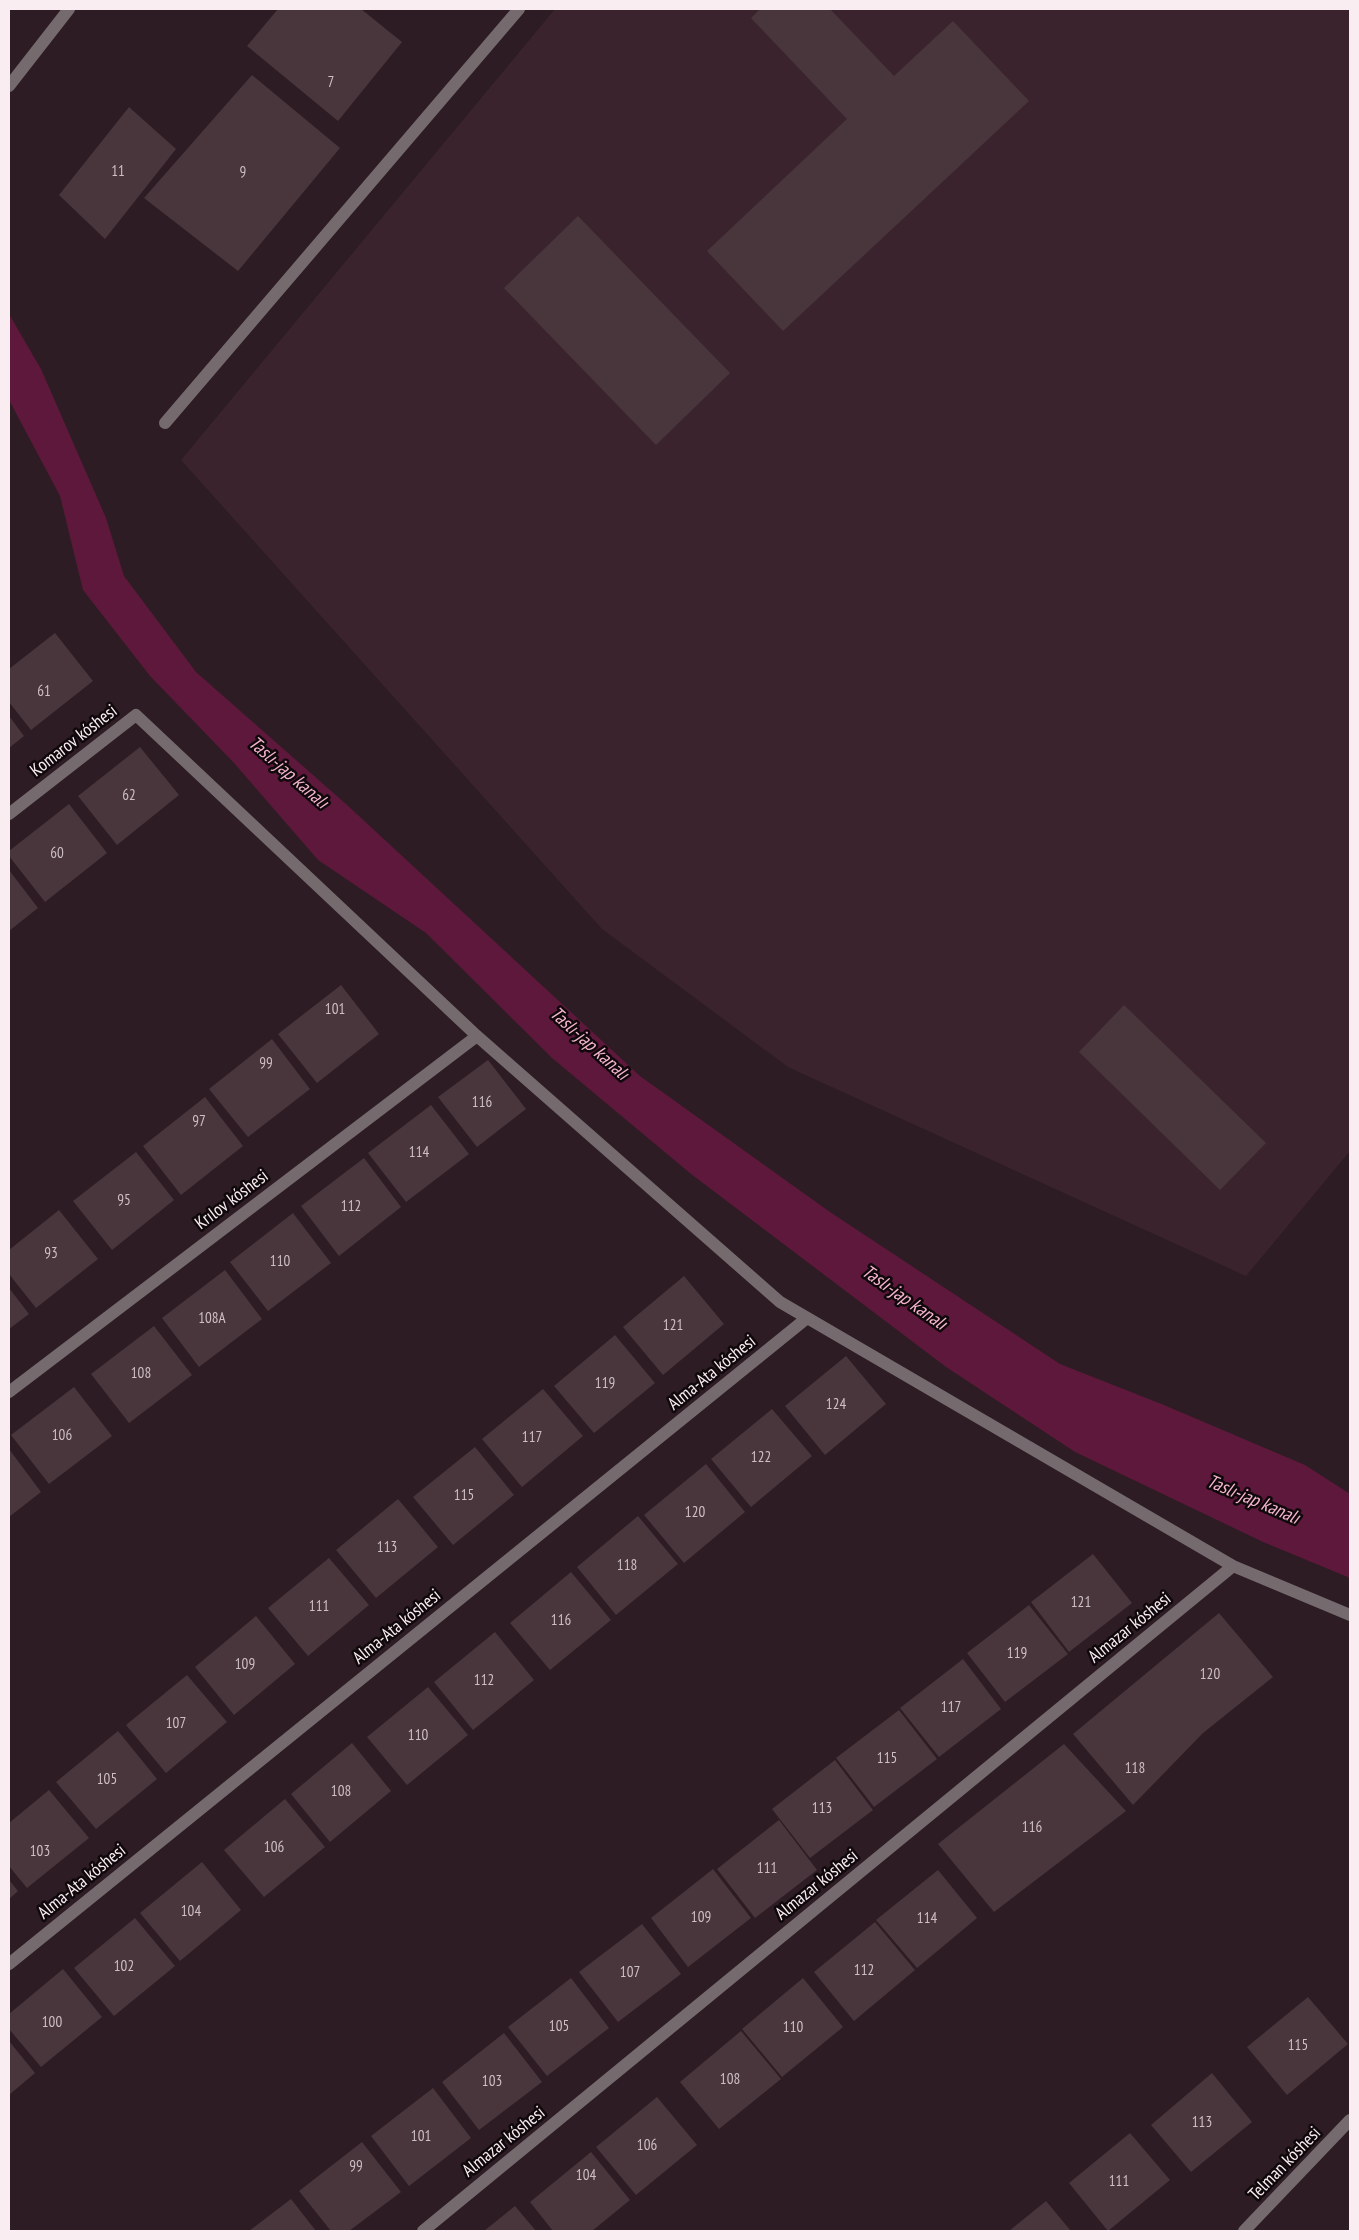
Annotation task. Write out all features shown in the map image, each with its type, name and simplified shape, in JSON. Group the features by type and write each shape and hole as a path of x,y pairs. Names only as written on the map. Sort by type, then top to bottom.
{"street":[{"path":"9,86 69,9"},
{"path":"165,424 519,9"},
{"name":"Komarov kóshesi","path":"9,814 136,715 477,1036"},
{"path":"477,1036 780,1302 1234,1566 1350,1615"},
{"name":"Krılov kóshesi","path":"9,1392 477,1036"},
{"name":"Alma-Ata kóshesi","path":"9,1964 807,1318"},
{"name":"Almazar kóshesi","path":"423,2231 1234,1566"},
{"name":"Telman kóshesi","path":"1244,2231 1350,2120"}],"shaded area":[{"path":"555,9 1350,9 1350,1151 1246,1276 788,1067 602,929 181,460"}],"water":[{"name":"Taslı-jap kanalı","path":"9,314 41,369 106,518 124,576 196,672 346,804 640,1076 830,1212 1060,1364 1164,1405 1305,1465 1350,1494 1350,1578 1263,1542 1075,1452 946,1367 691,1174 552,1058 426,933 318,860 234,763 150,676 83,590 60,496 9,400"}],"building":[{"path":"278,9 361,9 402,42 338,121 247,46"},
{"path":"760,9 830,9 894,76 953,21 1029,101 783,331 707,251 847,119 751,18"},
{"path":"252,75 340,148 238,271 144,198"},
{"path":"129,107 176,149 105,239 59,195"},
{"path":"578,216 730,373 656,445 504,288"},
{"path":"55,633 93,681 31,730 9,702 9,669"},
{"path":"9,716 24,736 9,748"},
{"path":"140,747 179,795 117,845 78,796"},
{"path":"69,804 107,853 45,902 9,856 9,851"},
{"path":"9,870 38,908 9,931"},
{"path":"341,985 379,1034 317,1083 278,1034"},
{"path":"1124,1005 1266,1143 1220,1190 1079,1052"},
{"path":"272,1039 310,1089 248,1137 209,1089"},
{"path":"488,1060 526,1109 477,1147 438,1097"},
{"path":"205,1097 243,1146 181,1195 143,1146"},
{"path":"431,1105 469,1154 406,1202 368,1153"},
{"path":"136,1152 174,1200 112,1250 73,1201"},
{"path":"364,1158 401,1207 339,1256 301,1206"},
{"path":"59,1210 98,1259 36,1308 9,1274 9,1250"},
{"path":"293,1213 331,1263 268,1311 230,1262"},
{"path":"225,1270 262,1319 199,1367 162,1318"},
{"path":"684,1276 724,1324 663,1375 623,1327"},
{"path":"9,1288 29,1314 9,1329"},
{"path":"154,1326 192,1375 129,1423 91,1374"},
{"path":"615,1335 655,1383 594,1433 554,1386"},
{"path":"846,1356 886,1404 825,1455 785,1406"},
{"path":"74,1387 112,1436 49,1484 11,1435"},
{"path":"543,1389 583,1436 522,1487 482,1439"},
{"path":"772,1409 812,1456 751,1507 711,1459"},
{"path":"475,1447 514,1495 453,1545 413,1497"},
{"path":"9,1449 41,1492 9,1517"},
{"path":"706,1464 745,1512 684,1563 644,1515"},
{"path":"398,1499 438,1547 376,1598 336,1550"},
{"path":"638,1516 678,1564 616,1615 577,1567"},
{"path":"1093,1554 1132,1603 1069,1652 1031,1602"},
{"path":"329,1558 369,1605 308,1656 268,1608"},
{"path":"571,1572 611,1620 550,1670 510,1623"},
{"path":"1029,1605 1068,1654 1005,1702 967,1653"},
{"path":"1219,1613 1273,1677 1203,1733 1133,1805 1073,1734"},
{"path":"256,1616 295,1664 234,1715 195,1667"},
{"path":"495,1632 534,1680 473,1730 434,1682"},
{"path":"963,1659 1001,1709 939,1757 900,1708"},
{"path":"187,1675 227,1722 166,1773 126,1725"},
{"path":"428,1687 468,1735 407,1785 367,1737"},
{"path":"899,1710 937,1759 874,1807 836,1758"},
{"path":"118,1731 157,1779 96,1829 56,1782"},
{"path":"352,1743 391,1791 330,1842 291,1794"},
{"path":"1064,1744 1126,1811 994,1912 938,1844"},
{"path":"835,1760 873,1810 810,1858 772,1809"},
{"path":"49,1790 89,1838 27,1888 9,1866 9,1823"},
{"path":"285,1799 325,1847 264,1897 224,1850"},
{"path":"779,1820 817,1870 755,1918 717,1869"},
{"path":"202,1862 241,1910 180,1961 140,1913"},
{"path":"713,1869 751,1918 688,1967 651,1918"},
{"path":"938,1870 977,1918 917,1968 876,1920"},
{"path":"9,1880 18,1891 9,1899"},
{"path":"135,1918 175,1966 114,2016 74,1968"},
{"path":"875,1922 915,1970 854,2021 814,1972"},
{"path":"642,1924 681,1974 618,2022 579,1972"},
{"path":"63,1969 102,2017 41,2067 9,2029 9,2014"},
{"path":"571,1978 609,2028 547,2076 508,2027"},
{"path":"803,1978 843,2027 782,2077 742,2029"},
{"path":"1308,1997 1348,2044 1287,2095 1247,2047"},
{"path":"741,2031 781,2079 719,2129 680,2082"},
{"path":"504,2033 542,2082 479,2130 442,2082"},
{"path":"9,2041 35,2073 9,2095"},
{"path":"1212,2073 1252,2122 1191,2172 1151,2125"},
{"path":"433,2088 471,2138 409,2186 371,2136"},
{"path":"657,2097 697,2145 636,2195 596,2147"},
{"path":"1130,2133 1170,2180 1108,2231 1069,2183"},
{"path":"362,2142 401,2192 349,2231 331,2231 299,2191"},
{"path":"591,2152 630,2200 592,2231 553,2231 530,2202"},
{"path":"291,2199 316,2231 249,2231"},
{"path":"1046,2201 1071,2231 1009,2231"},
{"path":"515,2206 536,2231 484,2231"}]}
